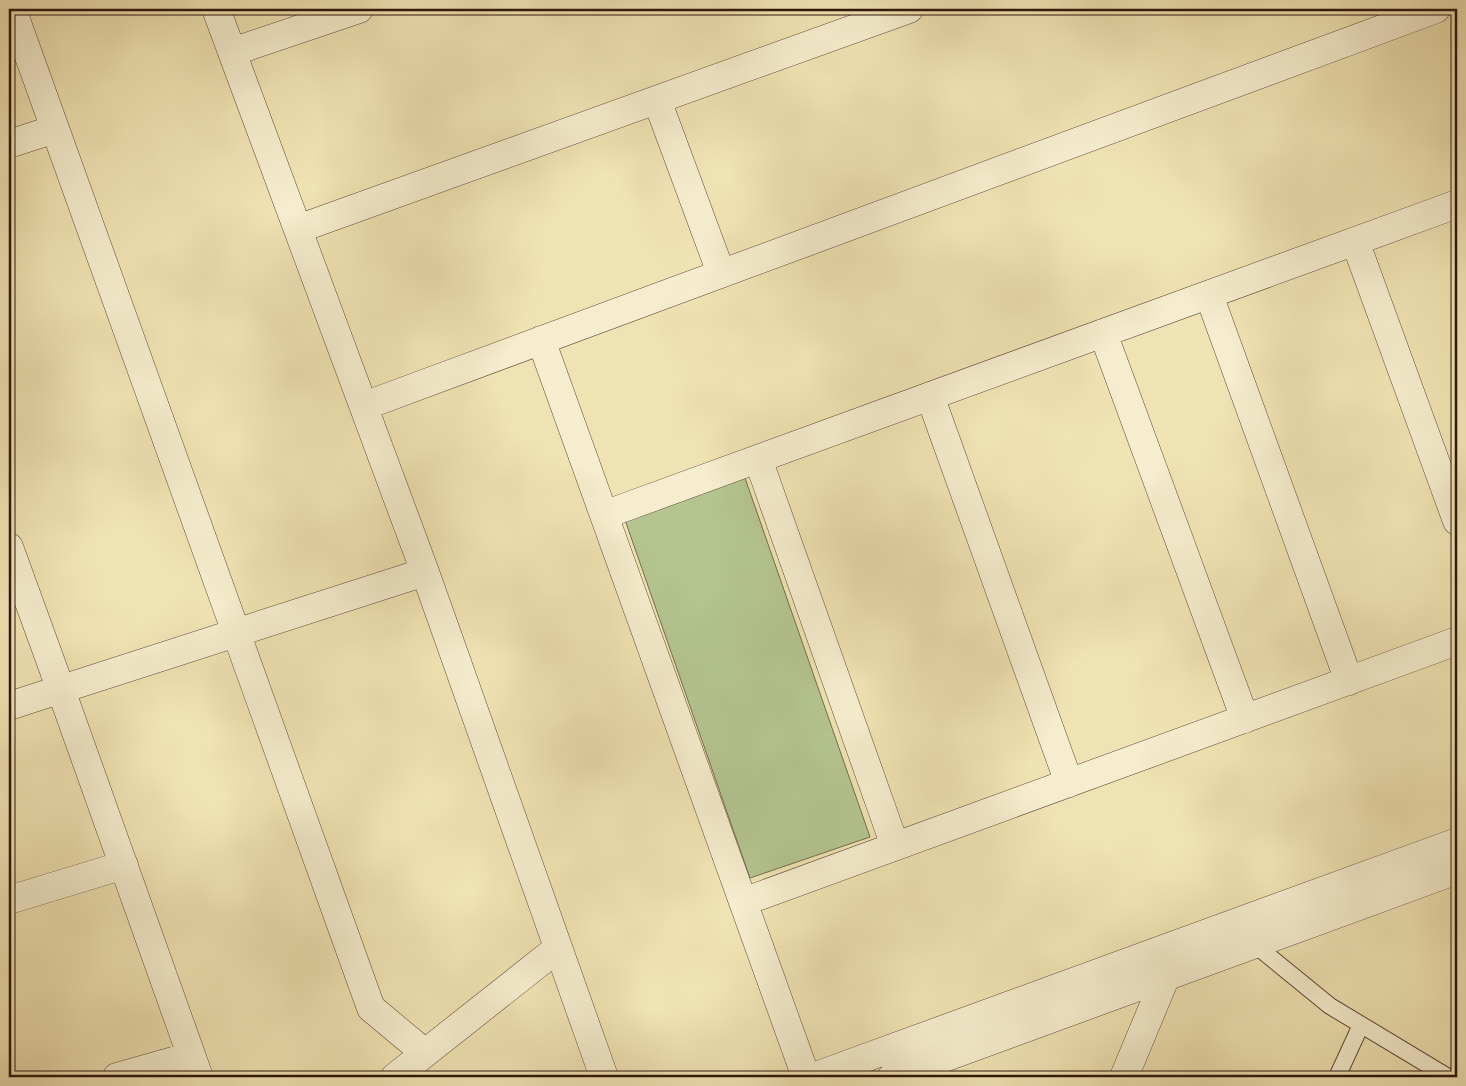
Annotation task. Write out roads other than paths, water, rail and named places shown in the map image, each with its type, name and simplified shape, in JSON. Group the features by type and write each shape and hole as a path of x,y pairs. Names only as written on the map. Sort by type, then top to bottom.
{"street":[{"path":"12,9 371,1008 425,1053"},
{"path":"216,9 425,572 604,1077"},
{"path":"232,52 358,9"},
{"path":"298,229 909,9"},
{"path":"364,406 1436,9"},
{"path":"657,100 721,274"},
{"path":"9,144 55,129"},
{"path":"604,515 1457,204"},
{"path":"1355,241 1457,521"},
{"path":"1209,295 1349,681"},
{"path":"1103,333 1245,719"},
{"path":"541,340 806,1077"},
{"path":"930,396 1069,784"},
{"path":"758,459 896,846"},
{"path":"9,547 12,579 61,690 195,1067 117,1077"},
{"path":"9,706 425,572"},
{"path":"743,902 1457,641"},
{"path":"892,1077 1457,842"},
{"path":"9,900 124,865"},
{"path":"814,1077 1162,964 1254,944 1457,870"},
{"path":"395,1077 558,948"},
{"path":"1124,1077 1162,964"}],"lane":[{"path":"1254,944 1330,1006 1448,1077"},
{"path":"1337,1077 1361,1025"}]}
